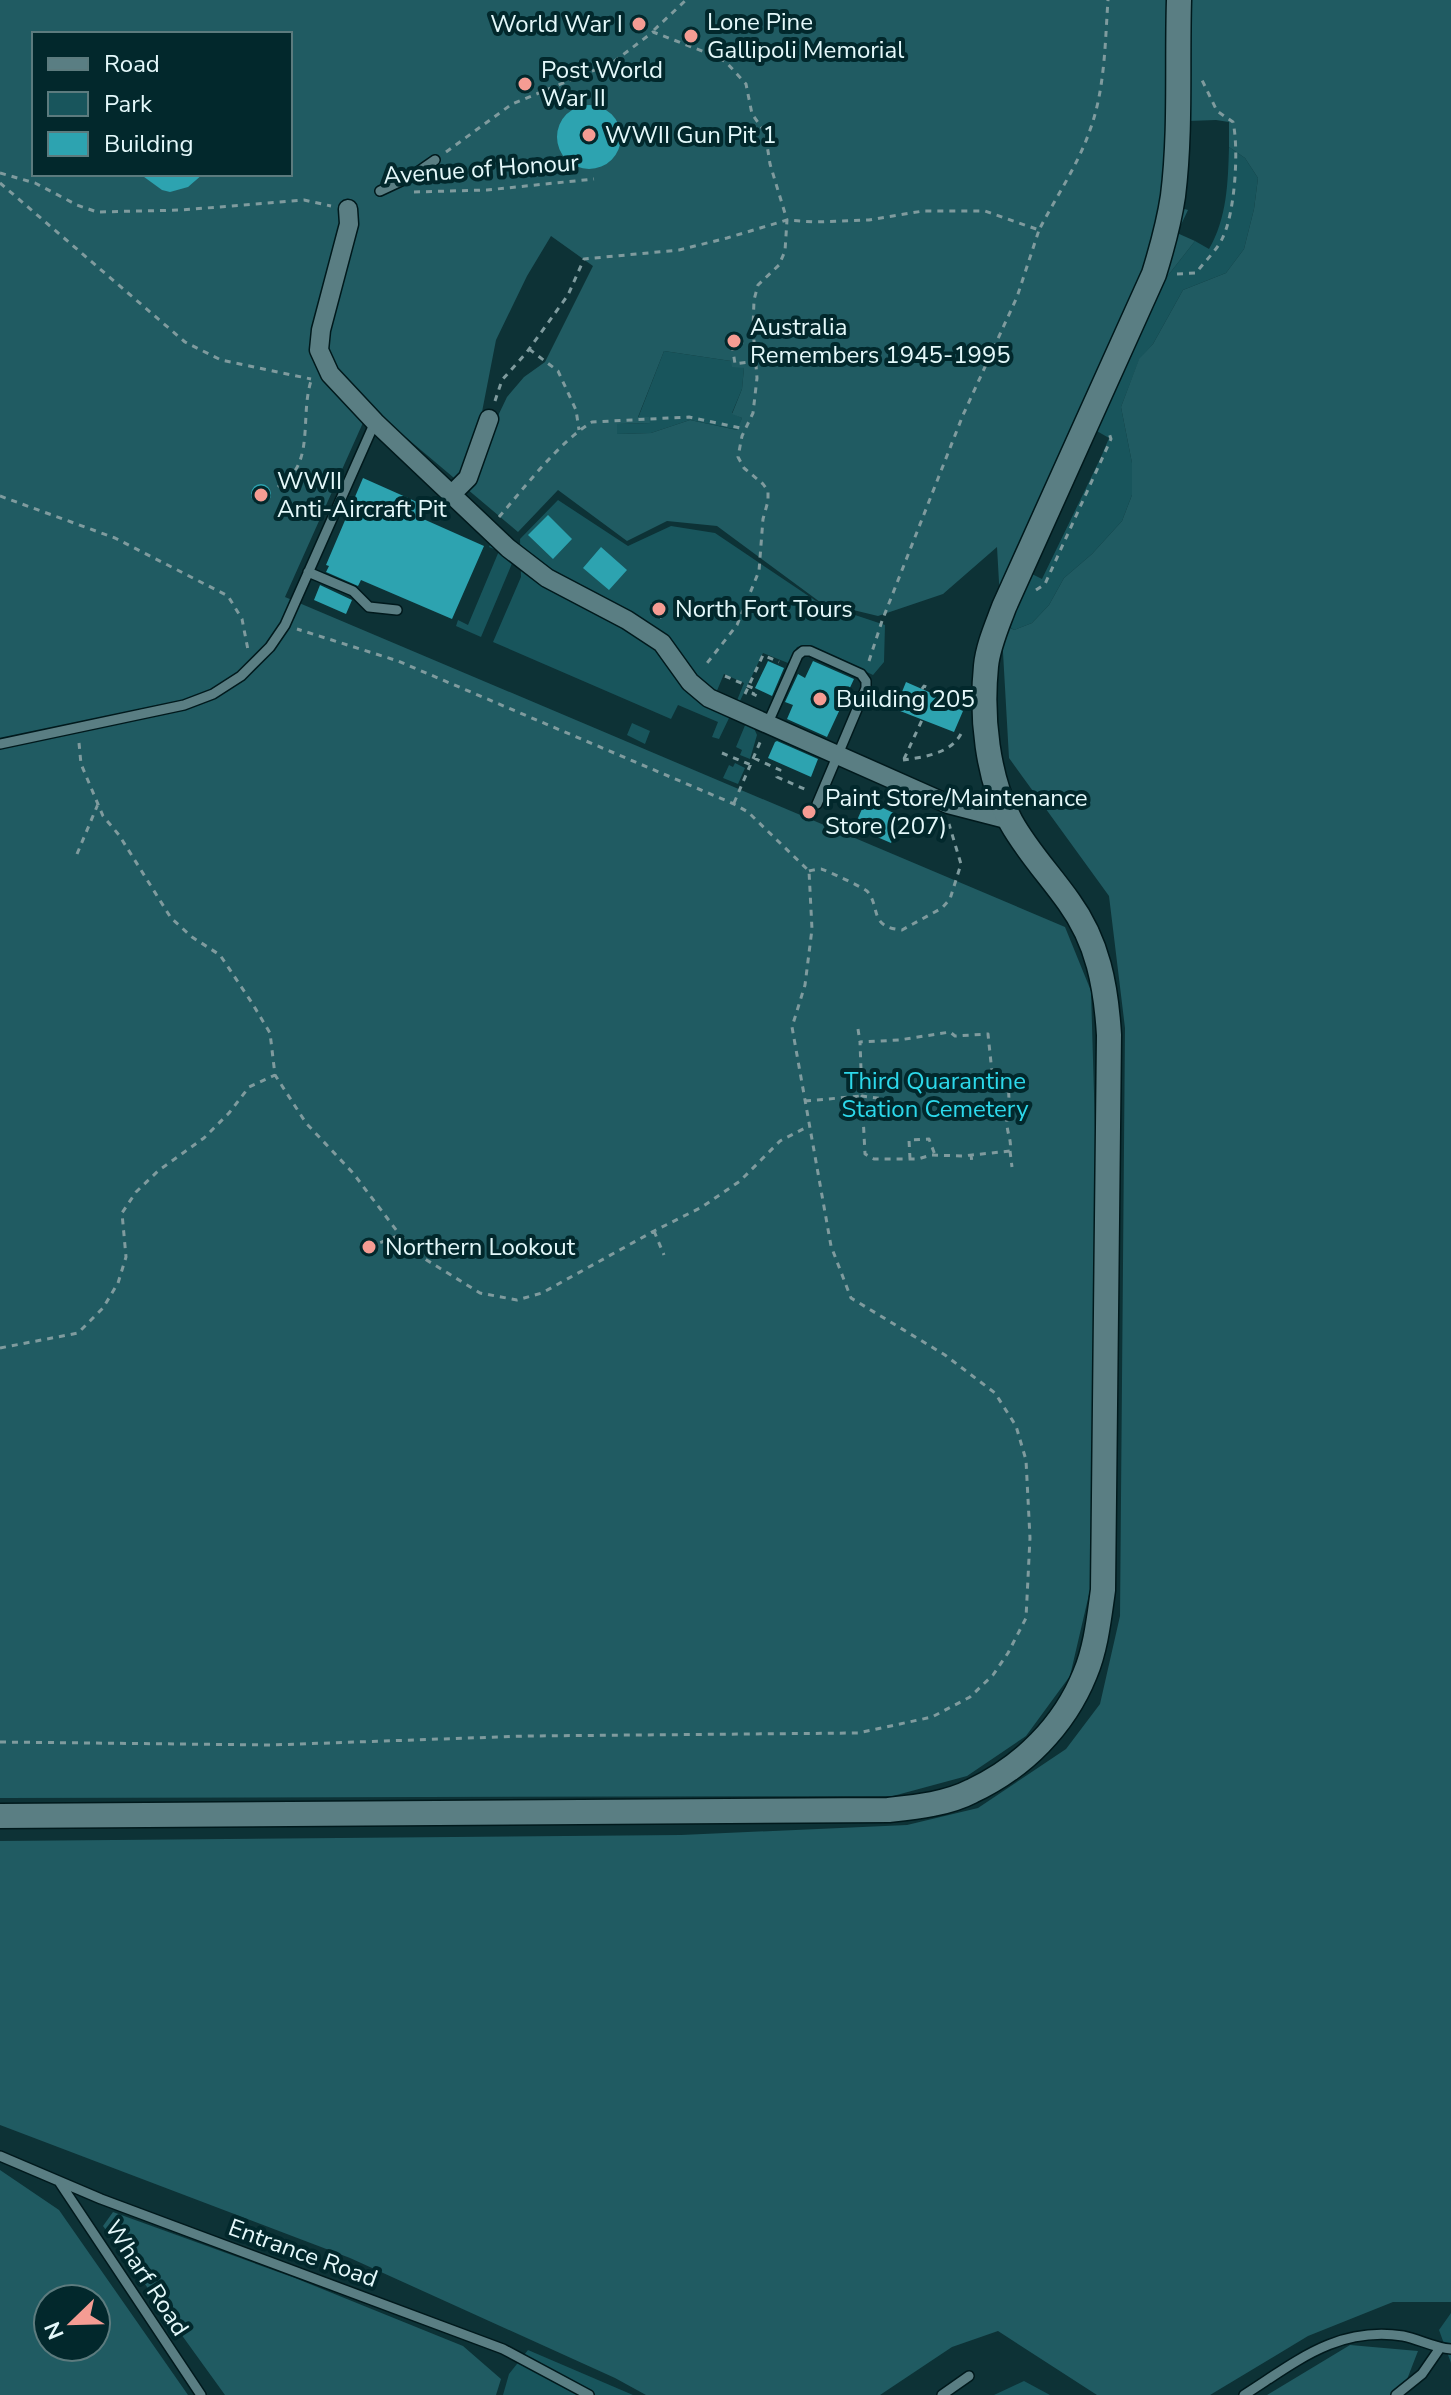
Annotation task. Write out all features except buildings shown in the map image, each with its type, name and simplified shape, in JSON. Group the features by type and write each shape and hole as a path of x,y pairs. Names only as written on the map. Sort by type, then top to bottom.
{"street":[{"path":"0,1816 888,1810 915,1807 971,1792 1023,1759 1060,1721 1086,1672 1096,1637 1103,1590 1109,1035 1106,993 1097,954 1086,929 1071,904 1025,845 1010,820 998,789 986,725 986,664 1004,607 1154,274 1166,234 1175,167 1180,1"},
{"path":"348,209 349,224 321,330 321,377 375,422 521,559 547,578 627,620 662,643 690,682 709,698 948,804 1010,820"},
{"path":"452,494 468,478 489,419"}],"lane":[{"path":"380,191 412,176 435,160"},
{"path":"0,744 184,705 213,694 241,676 270,647 285,625 375,422"},
{"path":"308,572 353,591 369,607 397,610"},
{"path":"767,725 798,655 803,651 810,651 861,674 866,681 866,688 818,800"},
{"name":"Entrance Road","path":"0,2156 60,2183 503,2349 589,2395"},
{"name":"Wharf Road","path":"60,2183 201,2395"},
{"path":"1244,2395 1314,2350 1343,2339 1404,2336 1446,2349 1396,2395"},
{"path":"942,2395 969,2376"}],"path":[{"path":"435,160 512,104 612,63 653,32 686,0"},
{"path":"861,674 873,653 882,621 963,415 1017,297 1039,230 1091,128 1103,73 1108,0"},
{"path":"653,32 726,62 746,84 752,114 765,132 770,164 787,220 785,251 779,265 758,285 754,300 757,378 753,413 745,429 738,457 744,468 768,491 759,571 737,625 690,682"},
{"path":"0,173 35,183 97,212 182,210 304,200 348,209"},
{"name":"Avenue of Honour","path":"380,191 487,190 594,179"},
{"path":"0,183 185,342 221,360 321,377 306,397 304,453 295,471 278,487"},
{"path":"489,419 502,380 568,295 584,259 679,250 787,220 869,220 923,211 985,211 1039,230"},
{"path":"743,342 732,344 735,364 756,361"},
{"path":"529,349 558,371 576,410 579,430"},
{"path":"489,529 531,479 579,430 592,422 689,417 745,429"},
{"path":"0,496 115,538 228,596 242,619 251,666"},
{"path":"0,1742 271,1745 526,1736 858,1733 932,1717 970,1697 993,1675 1026,1618 1030,1538 1026,1460 1016,1426 995,1393 945,1355 851,1298 831,1246 792,1027 805,985 812,929 809,871 748,812 734,804 398,661 285,625"},
{"path":"737,712 763,655 776,661"},
{"path":"725,676 755,689 753,694 765,699"},
{"path":"964,704 964,715"},
{"path":"893,780 922,720"},
{"path":"903,760 926,757 946,749 962,733 963,724"},
{"path":"734,804 767,725"},
{"path":"77,728 81,764 103,816 119,835 171,918 192,937 220,955 252,1003 270,1033 275,1075 306,1123 353,1173 400,1235 425,1259 480,1293 517,1300 542,1293 702,1207 740,1181 780,1141 809,1126"},
{"path":"722,753 751,765"},
{"path":"754,758 780,770 777,777 818,800"},
{"path":"77,854 98,804"},
{"path":"809,871 820,868 864,888 873,898 874,910 880,921 894,929 909,927 942,908 950,899 958,878 961,864 949,826 948,804"},
{"path":"858,1029 865,1154 874,1159 910,1159 1010,1151"},
{"path":"860,1042 950,1032 955,1036 988,1034 993,1082 1005,1082 1009,1089 1007,1126 1011,1138 1012,1167"},
{"path":"0,1348 78,1333 103,1308 118,1283 126,1257 122,1213 136,1192 158,1171 204,1138 249,1087 275,1075"},
{"path":"1009,1089 1019,1088"},
{"path":"805,1101 862,1096 891,1100"},
{"path":"910,1159 909,1140 929,1139 935,1155"},
{"path":"971,1154 972,1164"},
{"path":"654,1231 664,1255"},
{"path":"369,1247 400,1235"}],"green space":[{"name":"Third Quarantine Station Cemetery","path":"0,0 1451,0 1451,2302 1393,2302 1308,2336 1210,2395 1097,2395 998,2331 952,2347 880,2395 646,2395 615,2378 350,2258 0,2125 0,1841 681,1835 907,1825 978,1808 1066,1749 1100,1704 1120,1616 1125,1028 1109,896 1009,758 997,547 943,594 878,616 820,602 717,526 667,521 627,541 558,490 518,532 370,407 285,597 1065,927 1091,991 1097,1196 1090,1590 1070,1676 1026,1736 967,1776 893,1796 0,1798","holes":["1187,121 1229,122 1229,147 1245,158 1258,178 1244,249 1226,273 1183,290 1153,344 1139,359 1121,407 1132,463 1132,495 1122,521 1092,554 1064,578 1049,605 1032,623 1014,630 1007,626 1147,313 1166,278 1195,241 1177,233 1188,210 1181,208","551,236 593,266 545,362 524,377 507,397 496,420 481,417 496,340 527,276","664,351 731,361 732,367 744,368 742,389 732,414 742,418 737,430 690,420 651,433 617,434 617,424 650,423 649,417 638,417"]},
{"path":"1229,147 1245,158 1258,178 1244,249 1226,273 1183,290 1153,344 1139,360 1121,407 1132,463 1132,495 1122,521 1092,554 1064,578 1049,605 1032,623 1014,630 1007,625 1028,572 1042,579 1109,438 1095,430 1147,313 1166,278 1195,241 1209,249 1215,237 1225,200"},
{"path":"664,351 731,361 744,368 742,389 732,413 742,418 738,430 690,420 651,433 617,434 617,424 650,423 638,418"},
{"path":"558,500 628,546 671,526 715,533 819,603 885,625 884,662 873,675 810,645 797,647 788,663 763,653 738,705 736,703 744,683 724,674 716,693 699,679 686,661 679,677 730,716 719,739 712,737 718,722 678,705 671,719 493,642 521,577 520,539"},
{"path":"493,539 513,561 481,637 456,626 458,620 468,625 499,551 489,547"},
{"path":"632,723 650,731 645,744 627,735"},
{"path":"746,723 753,726 757,735 750,759 740,755 742,750 736,747"},
{"path":"735,763 745,768 738,784 723,778 729,765 733,767"},
{"path":"0,2170 59,2210 110,2283 32,2283 32,2363 112,2363 112,2286 188,2395 0,2395"},
{"path":"113,2212 295,2278 463,2346 501,2379 496,2395 225,2395 103,2226"},
{"path":"1451,2313 1451,2363 1439,2330"},
{"path":"1350,2345 1418,2351 1401,2395 1267,2395"},
{"path":"528,2350 633,2395 503,2395 509,2374"},
{"path":"1024,2381 1050,2395 994,2395"}],"place":[{"name":"World War I","path":"639,24"},
{"name":"Lone Pine Gallipoli Memorial","path":"691,36"},
{"name":"Post World War II","path":"525,84"},
{"name":"WWII Gun Pit 1","path":"589,135"},
{"name":"Australia Remembers 1945-1995","path":"734,341"},
{"name":"WWII Anti-Aircraft Pit","path":"261,495"},
{"name":"North Fort Tours","path":"659,609"},
{"name":"Building 205","path":"820,699"},
{"name":"Paint Store/Maintenance Store (207)","path":"809,812"},
{"name":"Northern Lookout","path":"369,1247"}]}
